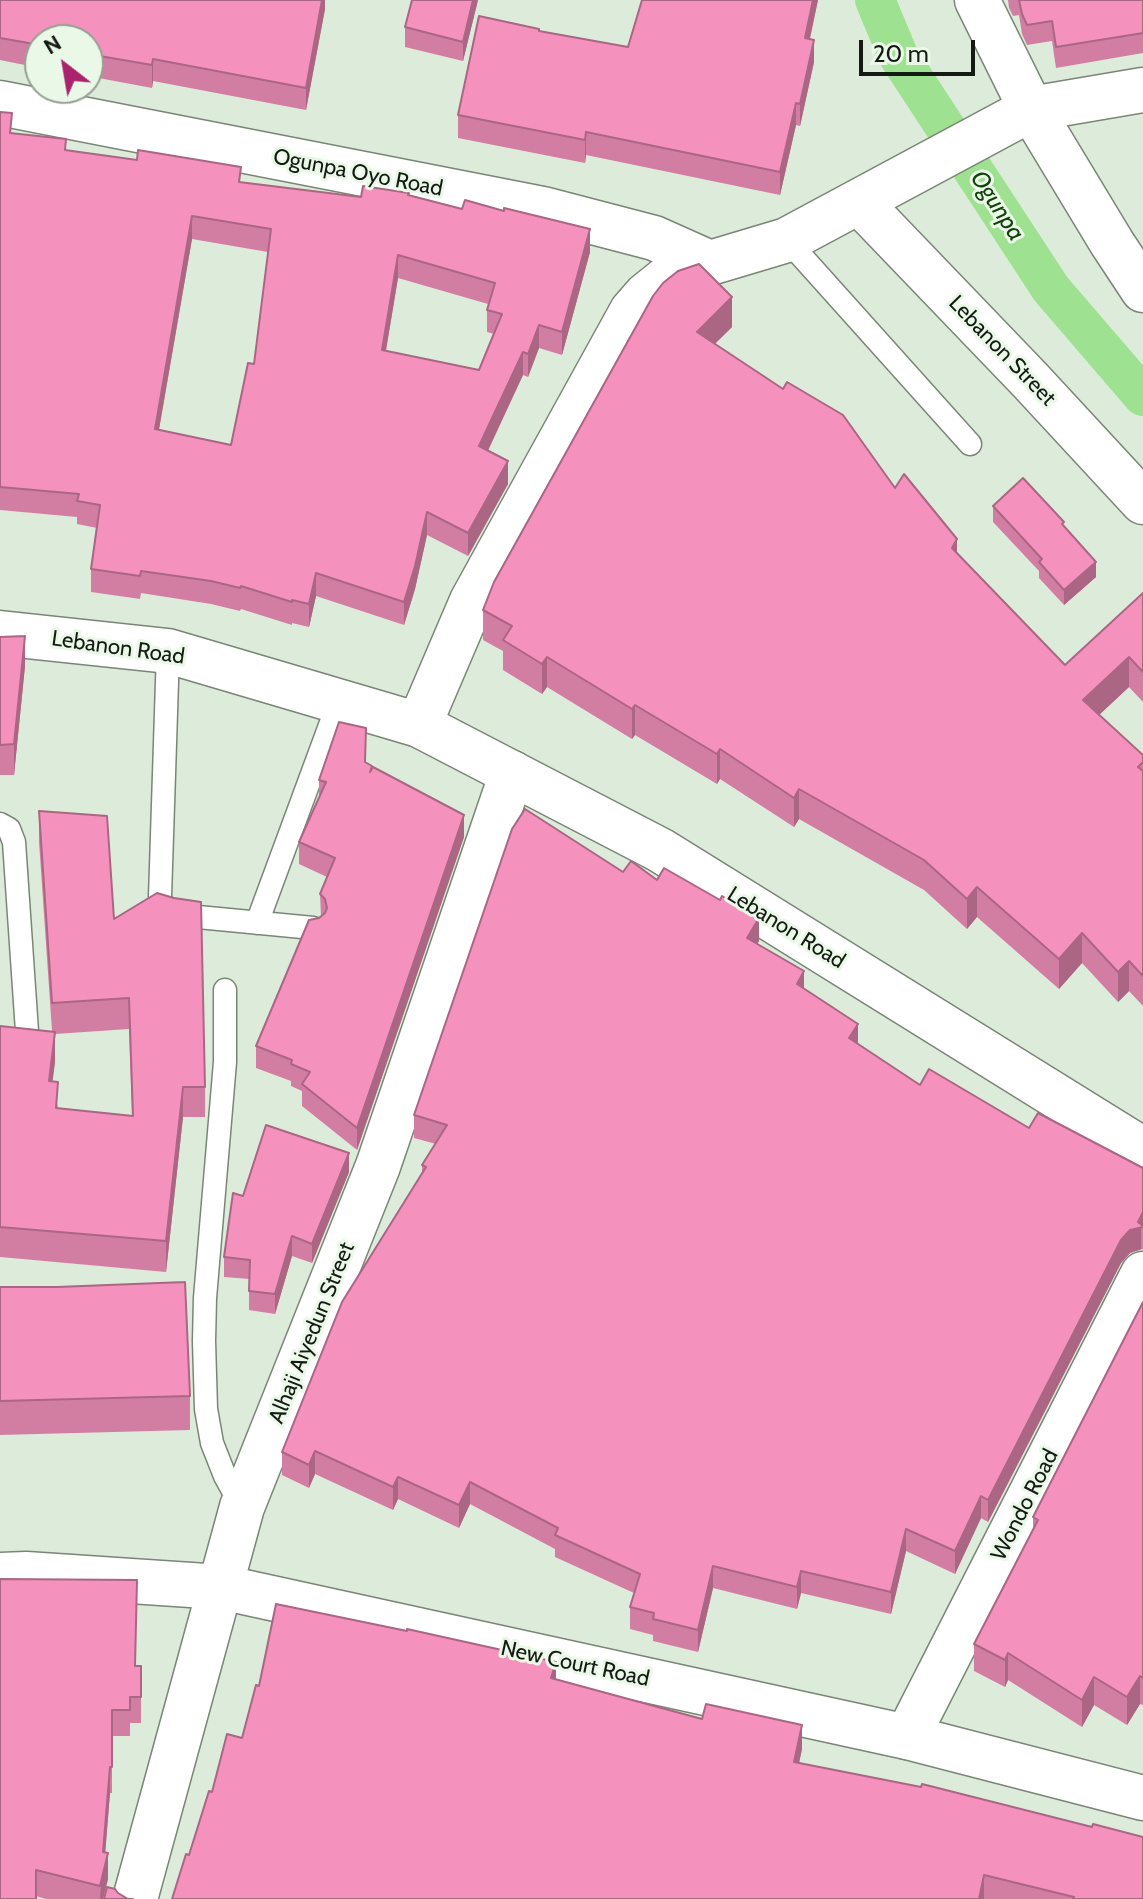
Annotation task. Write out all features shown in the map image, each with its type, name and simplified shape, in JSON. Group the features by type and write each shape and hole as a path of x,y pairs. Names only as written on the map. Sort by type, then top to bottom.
{"street":[{"path":"977,0 1017,116 1112,243 1143,290"},
{"path":"419,725 472,601 632,311 646,295 666,279 787,240 1017,116 1143,90"},
{"name":"Ogunpa Oyo Road","path":"0,103 543,209 654,238 710,263"},
{"name":"Lebanon Street","path":"872,196 1030,380 1143,502"},
{"name":"Lebanon Road","path":"0,633 168,651 419,725 660,850 1143,1150"},
{"name":"Alhaji Aiyedun Street","path":"135,1899 242,1507 378,1166 512,773"},
{"name":"Wondo Road","path":"907,1737 1143,1274"},
{"name":"New Court Road","path":"0,1575 26,1574 221,1587 907,1737 1143,1798"}],"lane":[{"path":"787,240 970,444"},
{"path":"168,651 160,897 164,912 313,928"},
{"path":"257,923 339,701"},
{"path":"0,824 9,829 14,842 28,1046"},
{"path":"225,990 225,1062 197,1299 204,1341 206,1409 212,1443 242,1507"}],"building":[{"path":"0,0 322,0 306,88 153,59 152,65 104,57 104,24 24,24 24,42 0,38"},
{"path":"412,0 473,0 463,42 405,27"},
{"path":"642,0 813,0 805,38 814,40 800,104 796,103 780,172 586,132 585,140 458,115 479,16 539,31 628,47"},
{"path":"1019,0 1143,0 1143,33 1056,47 1052,21 1027,25"},
{"path":"0,112 12,113 10,133 66,139 65,150 137,160 138,150 241,167 239,182 361,197 363,186 409,193 462,209 465,200 590,229 562,332 539,325 528,354 523,352 479,446 508,461 468,533 427,512 404,602 316,573 309,604 211,581 141,571 140,576 91,569 100,505 77,501 79,494 0,487","holes":["192,216 271,229 254,364 248,363 231,445 155,429","398,255 495,283 487,310 502,314 479,370 382,350"]},
{"path":"699,264 732,297 697,332 783,389 787,382 843,415 895,488 904,474 957,539 952,548 1065,665 1143,593 1143,672 1129,657 1083,700 1143,755 1143,762 1138,767 1143,771 1143,976 1129,961 1118,972 1082,933 1059,959 977,887 967,899 924,860 799,789 794,798 720,749 717,754 635,705 632,709 547,657 542,664 503,640 512,626 483,610 494,582 653,296 678,271"},
{"path":"1023,478 1096,562 1064,590 1039,562 1042,559 993,506"},
{"path":"25,636 14,744 0,745 0,637"},
{"path":"339,722 366,728 365,762 372,766 370,772 373,767 464,815 357,1128 302,1084 310,1072 291,1064 292,1060 256,1046 309,920 319,918 327,908 320,894 335,858 299,842 326,782 319,780"},
{"path":"525,809 623,872 631,861 657,880 664,868 759,918 747,938 804,971 797,984 858,1024 849,1038 920,1085 929,1069 1029,1128 1038,1113 1143,1168 1143,1212 1138,1222 1143,1227 1130,1230 1121,1240 988,1500 981,1496 955,1551 906,1529 891,1592 801,1571 797,1587 713,1566 698,1630 653,1619 654,1613 630,1607 640,1574 555,1535 558,1528 470,1482 459,1505 398,1477 393,1487 315,1451 309,1465 282,1452 342,1302 426,1167 422,1165 447,1125 414,1115 512,829"},
{"path":"39,811 107,816 114,919 157,893 201,902 205,1087 183,1087 166,1241 0,1227 0,1026 55,1032 49,1081 58,1082 56,1108 133,1116 129,998 52,1003"},
{"path":"266,1125 349,1153 312,1244 292,1236 275,1294 249,1291 250,1260 224,1257 233,1193 243,1196"},
{"path":"185,1282 190,1396 0,1401 0,1287"},
{"path":"1143,1302 1143,1678 1140,1676 1127,1697 1094,1677 1082,1700 1008,1653 1005,1660 974,1644 1038,1520 1033,1517"},
{"path":"0,1579 137,1580 135,1666 141,1666 141,1697 130,1697 130,1710 112,1710 112,1767 103,1852 108,1853 100,1886 36,1870 36,1899 0,1899"},
{"path":"276,1604 556,1662 551,1678 702,1719 706,1704 802,1725 794,1762 921,1787 922,1784 1143,1837 1143,1899 1073,1899 984,1875 979,1899 172,1899 209,1791 212,1792 227,1734 242,1738 256,1685 259,1686"},
{"path":"107,1887 115,1889 128,1899 104,1899"}],"waterway":[{"name":"Ogunpa","path":"875,0 898,55 1051,289 1143,396"}]}
